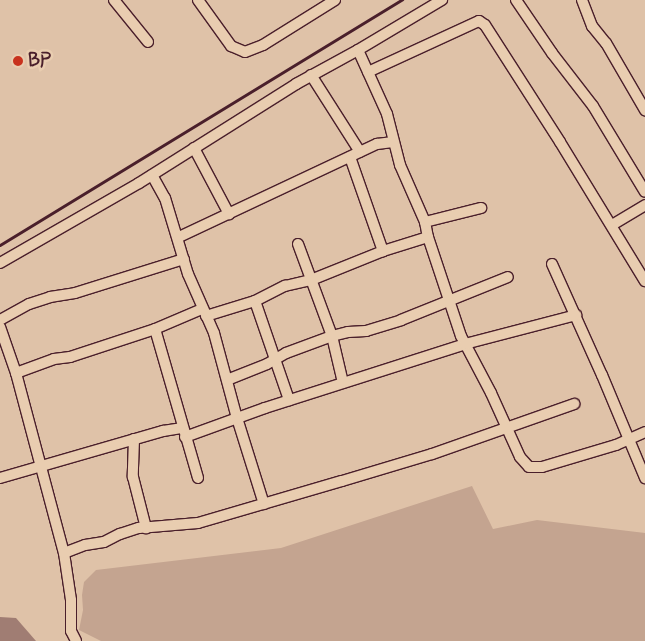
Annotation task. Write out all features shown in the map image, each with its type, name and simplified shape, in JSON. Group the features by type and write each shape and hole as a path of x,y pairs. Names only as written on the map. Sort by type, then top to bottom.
{"street":[{"path":"114,0 148,42"},
{"path":"198,0 231,46 245,52 263,45 335,0"},
{"path":"0,263 152,175 311,75 358,50 442,0"},
{"path":"516,0 593,106 645,192"},
{"path":"582,0 592,26 606,43 645,110"},
{"path":"368,72 479,21 485,25 530,93 645,281"},
{"path":"358,50 387,114 400,165 425,222 448,300 465,344 520,457 529,467 542,467 630,439 645,432"},
{"path":"311,75 360,152"},
{"path":"179,238 377,144 393,142"},
{"path":"194,148 229,214"},
{"path":"350,157 383,251"},
{"path":"152,175 165,198 184,259 214,334 237,418 264,504"},
{"path":"612,225 645,205"},
{"path":"425,222 481,208"},
{"path":"16,373 54,358 70,357 204,313 255,301 285,286 311,280 383,251 428,237"},
{"path":"298,244 332,336 343,383"},
{"path":"0,320 29,304 50,297 75,293 184,259"},
{"path":"552,264 630,439 645,478"},
{"path":"227,380 286,353 332,336 348,332 366,331 508,277"},
{"path":"255,301 289,400"},
{"path":"0,478 134,439 184,432 237,418 465,344 576,315"},
{"path":"0,327 3,344 16,373 64,553 71,600 71,631 76,641"},
{"path":"155,329 198,478"},
{"path":"64,553 85,545 104,542 120,534 146,528 198,523 264,504 432,454 506,426 574,404"},
{"path":"134,439 133,476 146,528"}],"shaded area":[{"path":"472,486 493,529 537,520 645,533 645,641 101,641 79,630 83,610 82,595 84,582 96,570 281,548"},
{"path":"0,617 16,618 36,641 0,641"}],"railway":[{"path":"0,245 402,0"}],"place":[{"name":"BP","path":"18,61"}]}
